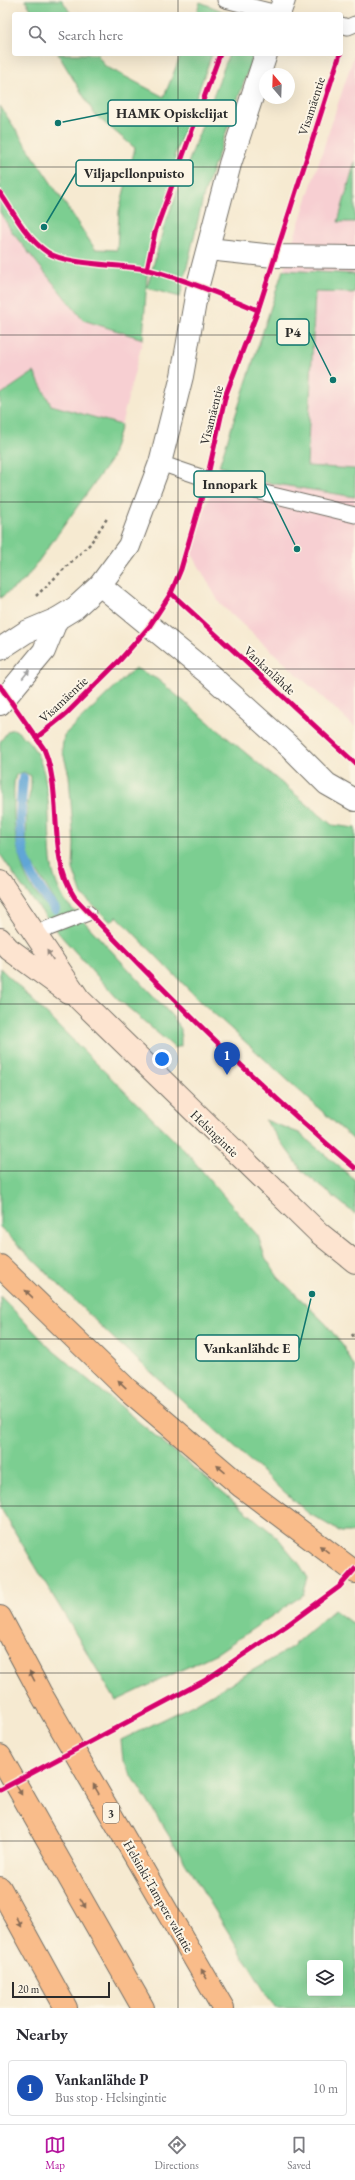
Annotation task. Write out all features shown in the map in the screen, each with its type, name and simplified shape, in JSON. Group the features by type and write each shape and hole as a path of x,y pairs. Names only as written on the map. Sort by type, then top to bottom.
{"highway":[{"path":"0,1266 128,1390 242,1487 355,1572"},
{"name":"Helsinki-Tampere valtatie","path":"0,1618 40,1692 223,2008"},
{"path":"0,1756 143,2008"},
{"path":"0,1888 66,2008"}],"main road":[{"name":"Helsingintie","path":"0,882 36,933 79,1000"},
{"name":"Helsingintie","path":"0,939 9,949 79,1000 314,1228 355,1262"}],"street":[{"path":"281,12 284,0"},
{"path":"0,649 26,632 57,619 75,608 100,585 129,546 160,463 182,376 198,285 230,164 265,56"},
{"path":"208,249 274,256 355,257"},
{"path":"100,585 210,675 290,747 327,784 355,800"},
{"path":"0,704 44,650 57,619"}],"lane":[{"path":"225,0 272,12"},
{"path":"343,26 348,27 355,24"},
{"path":"160,463 207,479 355,514"},
{"path":"36,933 88,913"}],"path":[{"path":"32,600 90,544 111,512"},
{"path":"352,1334 355,1339"}],"shaded area":[{"path":"355,52 355,727 220,604 191,552"},
{"path":"0,212 83,320 143,339 121,425 51,405 34,372 0,395"}],"green space":[{"path":"25,0 62,0 70,12 33,12"},
{"path":"200,2 225,12 197,12"},
{"path":"59,56 98,56 105,66 164,97 180,56 211,56 174,157 182,159 155,232 148,261 143,339 83,320 12,232 0,212 0,106 95,249 117,250 119,211 135,148 95,115"},
{"path":"228,56 253,56 204,194 180,297 147,288 163,230"},
{"path":"355,161 355,222 338,222"},
{"path":"283,270 355,274 355,293 315,292 307,466 355,469 355,497 264,482 219,466"},
{"path":"34,372 51,405 121,425 110,461 25,580 0,598 0,395"},
{"path":"135,668 157,679 332,825 355,828 355,1141 198,999 117,916 111,922 82,895 73,869 74,844 69,775 62,749 64,735"},
{"path":"13,729 18,731 25,738 35,750 41,765 46,781 48,799 52,867 57,884 65,901 173,1017 181,1029 181,1046 175,1048 117,998 61,936 21,885 0,854 0,742 8,731","holes":["24,772 31,776 31,788 27,807 26,846 30,860 58,906 58,913 45,904 35,892 27,878 17,847 14,815 14,781 16,775"]},
{"path":"0,968 185,1151 258,1236 265,1257 278,1277 326,1324 343,1346 355,1368 355,1532 341,1532 308,1513 113,1338 0,1227"},
{"path":"265,1120 299,1133 355,1180 355,1214 303,1172"},
{"path":"0,1296 50,1348 278,1538 300,1565 308,1578 303,1595 217,1653 116,1701 0,1507"},
{"path":"334,1610 353,1624 355,1622 355,2008 275,2008 123,1761 121,1740 195,1704 286,1651"}],"waterway":[{"path":"23,778 20,817 22,848 26,862 33,877 55,909"}],"cycle path":[{"path":"147,270 155,232 219,56"},
{"name":"Visamäentie","path":"36,738 66,714 120,660 149,627 171,593 181,569 207,479 226,394 258,310 339,56"},
{"path":"0,193 21,225 33,240 47,252 56,257 81,262 149,270 191,283 258,310"},
{"name":"Vankanlähde","path":"171,593 355,763"},
{"path":"0,686 44,749 50,767 53,786 61,863 66,881 75,898 211,1037 282,1104 355,1168"},
{"path":"0,1790 204,1681 286,1626 339,1587 355,1569"}],"place":[{"name":"HAMK Opiskelijat","path":"58,123"},
{"name":"Viljapellonpuisto","path":"44,227"},
{"name":"P4","path":"333,380"},
{"name":"Innopark","path":"297,549"},
{"name":"Vankanlähde P","path":"227,1075"},
{"name":"Vankanlähde E","path":"312,1294"}]}
